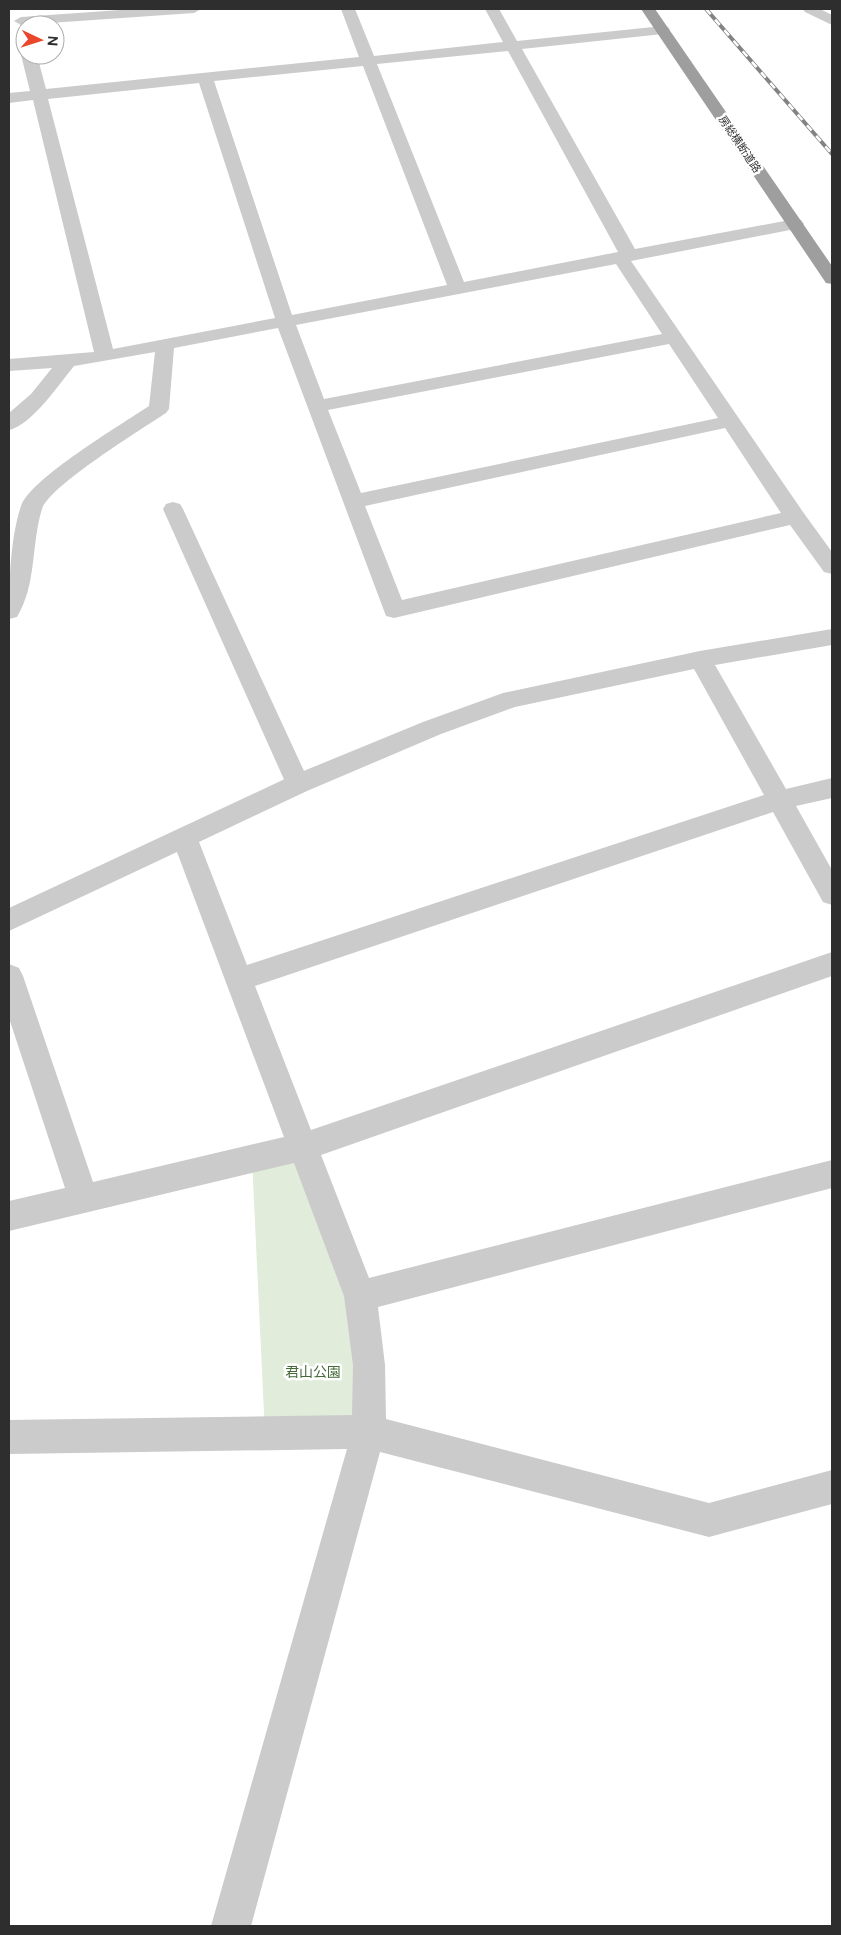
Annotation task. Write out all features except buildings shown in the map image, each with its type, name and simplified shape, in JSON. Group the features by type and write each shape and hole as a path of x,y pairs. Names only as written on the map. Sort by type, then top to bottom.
{"highway":[{"name":"房総横断道路","path":"648,9 832,279"}],"street":[{"path":"19,15 194,9"},
{"path":"348,9 457,288"},
{"path":"492,9 624,256 674,337 832,567"},
{"path":"810,9 832,21"},
{"path":"9,98 663,30"},
{"path":"32,65 105,356"},
{"path":"204,77 285,321 394,610 796,517"},
{"path":"9,365 68,361 105,356 795,224"},
{"path":"317,406 674,337"},
{"path":"9,611 16,596 17,542 32,505 58,477 159,409 165,344"},
{"path":"9,424 38,398 68,361"},
{"path":"353,502 731,421"},
{"path":"9,920 185,839 298,784 432,728 510,699 700,659 832,637"},
{"path":"700,659 832,894"},
{"path":"239,980 780,800 832,788"},
{"path":"185,839 360,1296 369,1365 368,1432 231,1926"},
{"path":"9,1216 303,1147 832,964"},
{"path":"9,976 83,1198"},
{"path":"360,1296 832,1174"},
{"path":"9,1437 368,1432 709,1520 832,1486"}],"lane":[{"path":"173,509 298,784"}],"green space":[{"name":"君山公園","path":"303,1147 360,1296 369,1432 265,1434 252,1159"}],"railway":[{"path":"706,9 832,154"}]}
